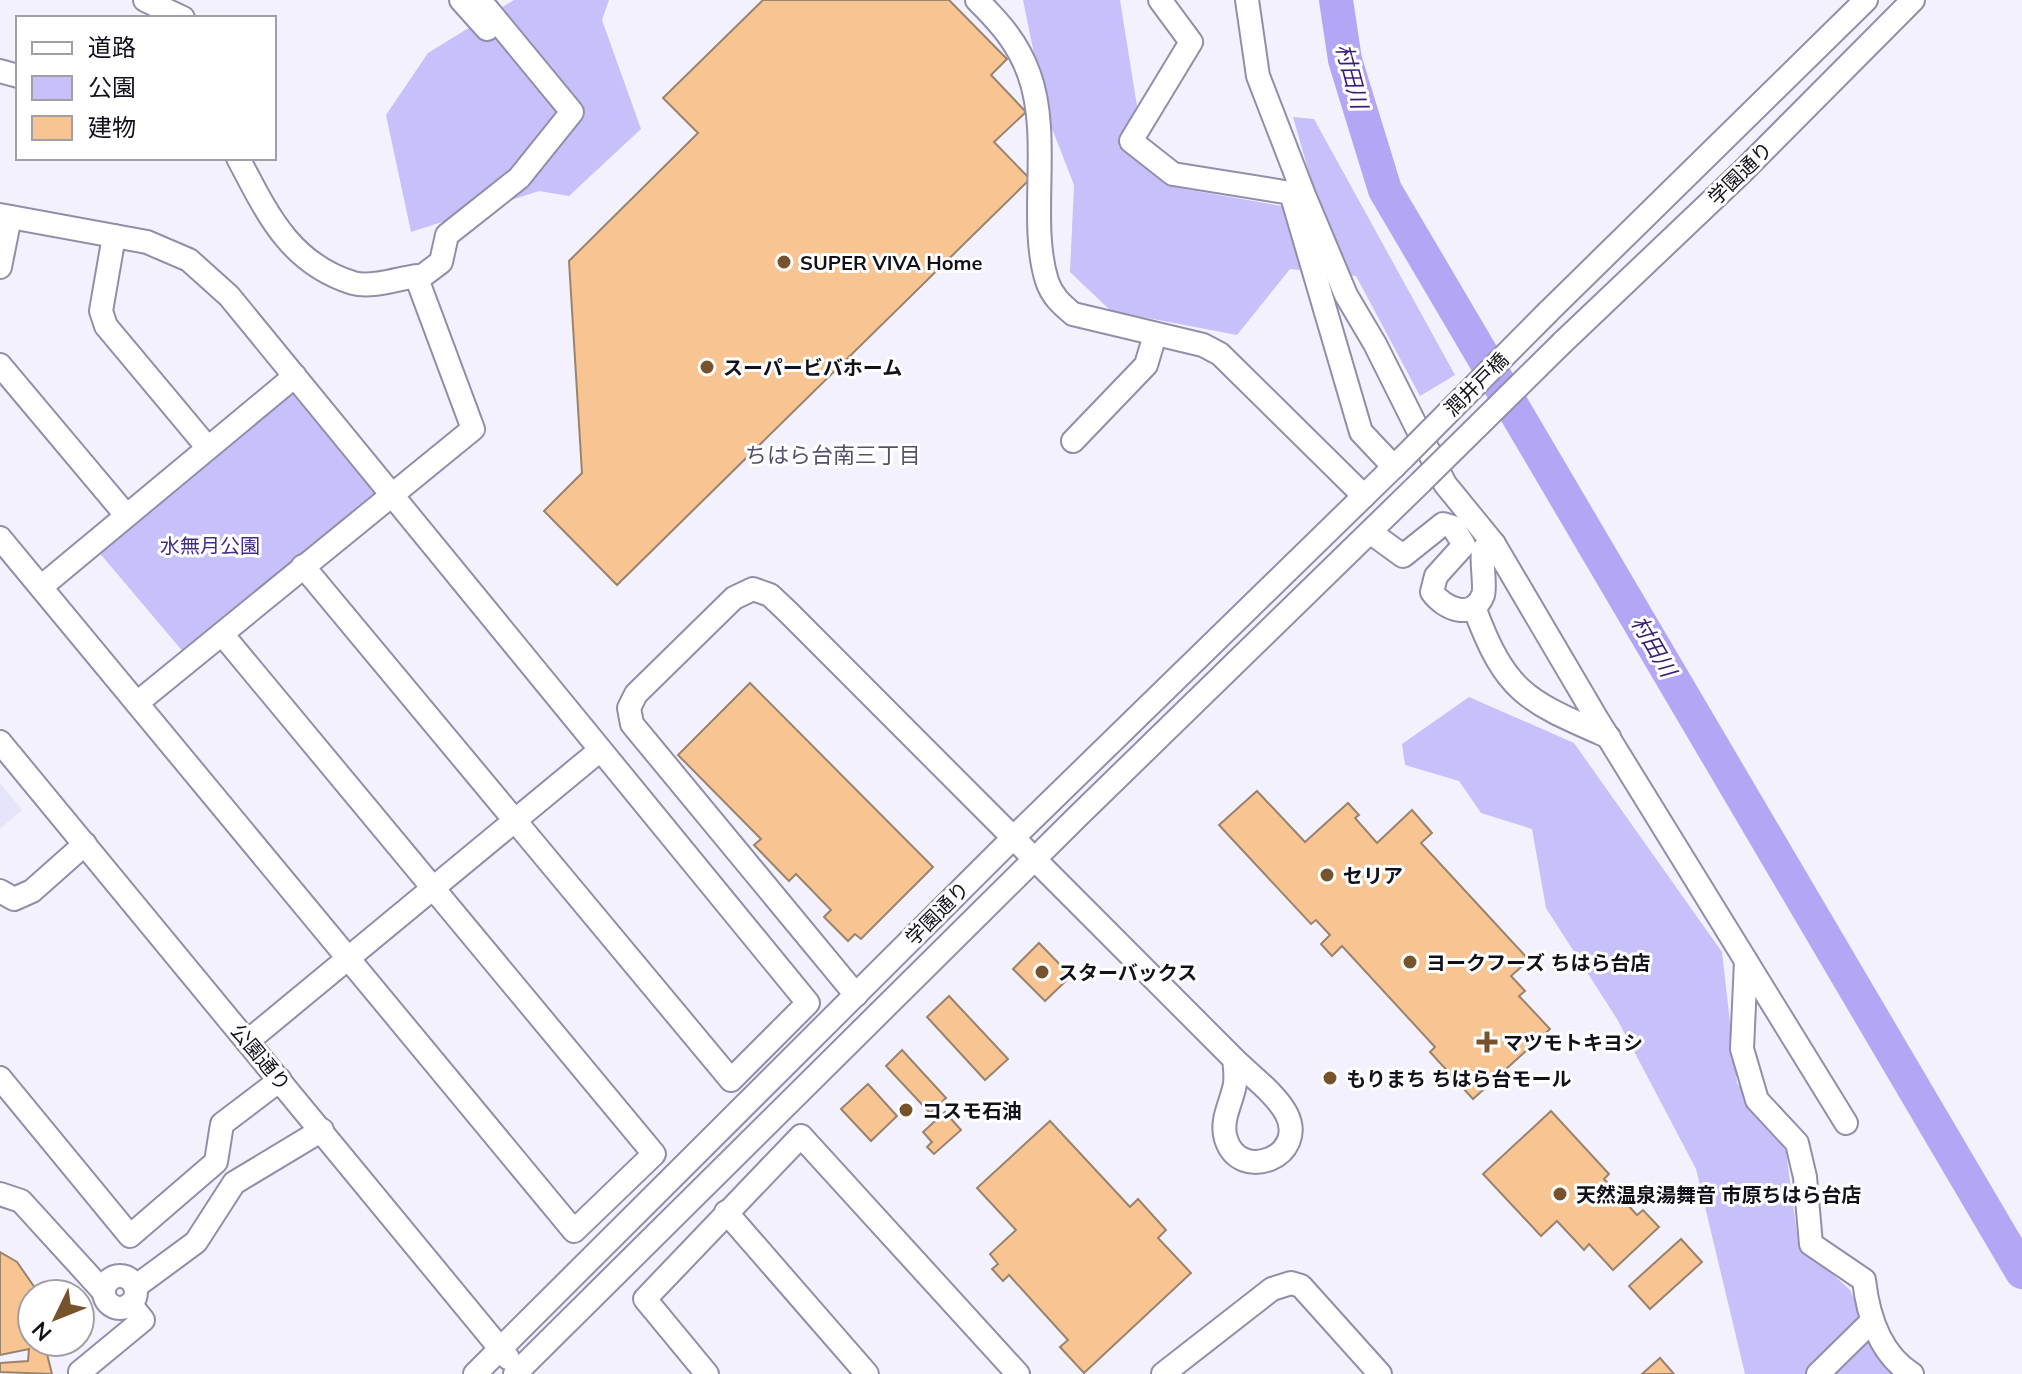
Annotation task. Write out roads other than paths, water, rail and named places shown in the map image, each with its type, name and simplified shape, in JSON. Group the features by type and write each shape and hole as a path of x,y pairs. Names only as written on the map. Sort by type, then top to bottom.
{"street":[{"path":"145,0 179,16"},
{"path":"461,0 562,114"},
{"path":"417,280 441,262 447,235 519,178 572,112 483,4 483,0"},
{"path":"977,0 1011,35 1030,75 1038,113 1043,264 1056,300 1073,314 1203,345 1220,354 1364,496"},
{"path":"1160,0 1191,42 1131,141 1173,174 1291,193 1361,432 1399,462"},
{"path":"1247,0 1258,76 1346,295 1375,344 1445,484 1494,544 1846,1123"},
{"name":"潤井戸橋","path":"1399,462 1866,0"},
{"name":"学園通り","path":"1562,343 1742,172 1913,0"},
{"path":"137,703 473,429 416,276 354,283 296,252 275,226 239,160"},
{"path":"0,267 5,216 147,242 189,260 229,296 808,1003 731,1080 303,566"},
{"path":"114,236 101,311 106,326 208,448"},
{"path":"1073,441 1146,365 1155,335"},
{"name":"潤井戸橋","path":"1421,482 1562,343"},
{"path":"0,365 126,515"},
{"path":"41,587 295,376"},
{"name":"学園通り","path":"475,1374 1013,838 1399,462"},
{"name":"学園通り","path":"518,1373 1035,859 1421,482"},
{"path":"1370,532 1403,556 1443,524 1453,527 1464,545 1436,576 1432,592 1440,604 1458,611 1474,607 1484,594 1483,550 1494,544"},
{"path":"0,538 574,1231 654,1154 222,634"},
{"path":"856,995 632,724 629,708 647,683 734,598 753,589 770,595 1234,1059"},
{"path":"1474,607 1495,659 1533,702 1609,737"},
{"name":"公園通り","path":"0,742 501,1348 518,1373"},
{"path":"248,1041 599,751"},
{"path":"0,891 14,899 32,891 85,844"},
{"path":"1746,961 1742,1049 1757,1100 1797,1143 1805,1177 1811,1244 1864,1280 1872,1321 1900,1366 1912,1374"},
{"path":"0,1078 130,1236 216,1162 222,1124 280,1080"},
{"path":"133,1295 196,1242 224,1193 234,1183 322,1130"},
{"path":"707,1374 645,1299 801,1136 1018,1374"},
{"path":"0,1194 21,1201 103,1291 114,1276 127,1277 143,1320 80,1372"},
{"path":"726,1212 867,1374"},
{"path":"1163,1374 1189,1366 1272,1289 1291,1283 1301,1286 1380,1374"},
{"path":"1818,1374 1872,1321"}],"waterway":[{"name":"村田川","path":"1336,0 1345,60 1385,190 2022,1272"}],"place":[{"name":"SUPER VIVA Home","path":"784,262"},
{"name":"スーパービバホーム","path":"707,367"},
{"name":"セリア","path":"1327,875"},
{"name":"ヨークフーズ ちはら台店","path":"1410,962"},
{"name":"スターバックス","path":"1042,972"},
{"name":"マツモトキヨシ","path":"1487,1042"},
{"name":"もりまち ちはら台モール","path":"1330,1078"},
{"name":"コスモ石油","path":"906,1110"},
{"name":"天然温泉湯舞音 市原ちはら台店","path":"1560,1194"}],"district":[{"name":"ちはら台南三丁目","path":"833,455"}],"park label":[{"name":"水無月公園","path":"210,545"}]}
